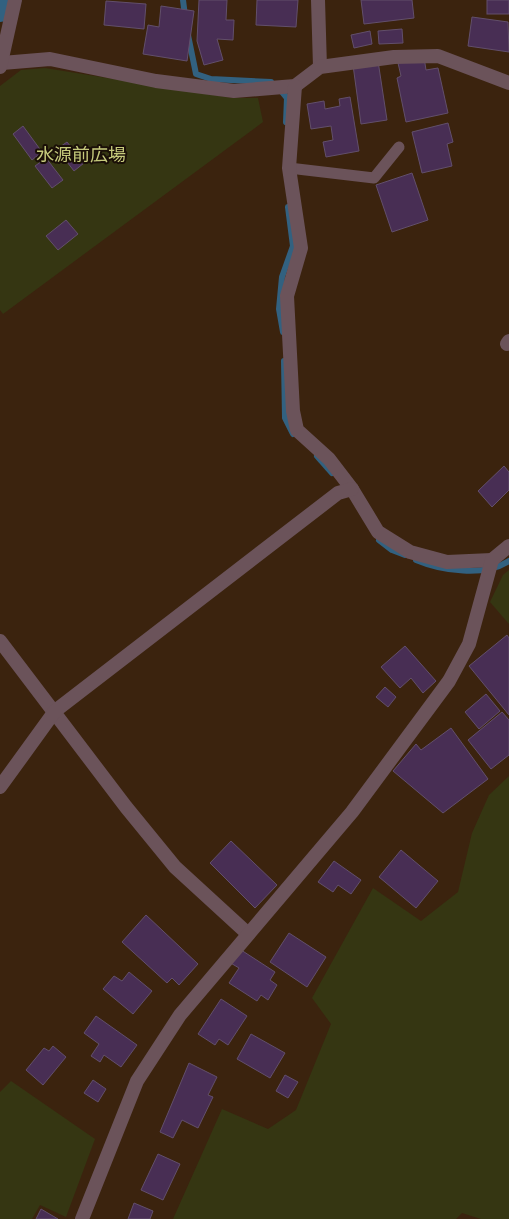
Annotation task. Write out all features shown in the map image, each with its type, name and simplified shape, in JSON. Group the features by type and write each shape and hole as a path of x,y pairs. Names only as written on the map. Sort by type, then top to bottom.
{"street":[{"path":"15,0 1,65 50,59 156,81 234,91 295,86 320,66 394,57 438,56 509,83"},
{"path":"318,0 320,66"},
{"path":"295,86 289,168 301,248 287,296 293,411 297,430 329,459 352,489 378,532 410,552 447,562 492,560"},
{"path":"0,787 55,711 338,493 352,489"},
{"path":"82,1219 137,1080 180,1015 352,812 449,680 468,644 492,560 509,546"},
{"path":"0,641 126,807 175,867 248,933"}],"lane":[{"path":"289,168 374,178 398,147"}],"green space":[{"name":"水源前広場","path":"45,68 232,98 258,98 263,122 3,314 0,310 0,86 21,70"},
{"path":"509,570 509,624 490,602 503,575"},
{"path":"509,776 509,1219 481,1219 462,1213 456,1219 173,1219 222,1109 268,1129 296,1110 331,1024 312,998 373,888 421,921 458,892 472,833 489,795"},
{"path":"11,1081 95,1139 66,1217 40,1205 32,1219 0,1219 0,1092"}],"building":[{"path":"199,0 227,0 226,20 234,20 233,40 217,39 223,60 204,65 197,41"},
{"path":"257,0 298,0 296,27 256,25"},
{"path":"361,0 412,0 414,18 364,24"},
{"path":"487,0 509,0 509,14 487,14"},
{"path":"106,1 146,4 144,29 104,25"},
{"path":"161,6 194,11 187,61 143,54 148,25 159,27"},
{"path":"472,17 508,22 509,52 468,46"},
{"path":"402,29 403,43 379,44 378,31"},
{"path":"370,31 372,44 354,48 351,35"},
{"path":"424,57 426,70 438,68 448,113 406,122 397,78 401,76 398,63"},
{"path":"378,61 387,120 361,124 353,65"},
{"path":"350,97 359,151 326,157 323,142 333,140 331,126 311,129 307,104 324,101 325,109 340,106 339,99"},
{"path":"448,123 453,142 447,144 452,166 422,173 412,132"},
{"path":"23,126 42,152 32,160 13,134"},
{"path":"67,142 84,163 74,171 57,149"},
{"path":"46,158 63,180 52,188 35,166"},
{"path":"412,173 428,220 392,232 376,185"},
{"path":"66,220 78,234 58,250 46,236"},
{"path":"504,466 509,472 509,490 492,507 478,491"},
{"path":"507,635 509,638 509,715 469,666"},
{"path":"405,646 436,681 423,693 411,678 400,688 381,667"},
{"path":"385,687 396,697 388,707 376,697"},
{"path":"486,694 500,711 479,729 465,712"},
{"path":"502,712 509,720 509,755 491,769 468,740"},
{"path":"451,728 488,779 443,813 393,771 416,744 421,750"},
{"path":"231,841 277,885 255,908 210,863"},
{"path":"401,850 438,881 416,908 379,877"},
{"path":"334,861 361,880 351,894 338,885 333,892 318,882"},
{"path":"146,915 198,964 179,985 172,978 167,983 122,942"},
{"path":"289,933 326,957 307,987 270,962"},
{"path":"238,948 275,972 270,980 277,985 268,1000 261,995 257,1001 229,983 239,968 229,962"},
{"path":"129,972 152,991 133,1014 103,989 114,976 122,981"},
{"path":"221,999 247,1016 228,1045 219,1039 215,1045 198,1034"},
{"path":"96,1016 137,1045 121,1067 104,1055 100,1062 91,1056 99,1044 84,1033"},
{"path":"251,1034 285,1053 270,1078 237,1059"},
{"path":"53,1046 66,1057 43,1085 26,1070 44,1048 49,1051"},
{"path":"189,1063 217,1077 208,1095 213,1097 198,1128 182,1120 173,1138 160,1132"},
{"path":"285,1075 298,1082 288,1098 276,1091"},
{"path":"93,1080 106,1089 98,1102 84,1093"},
{"path":"158,1154 180,1164 163,1200 141,1190"},
{"path":"134,1203 153,1211 150,1219 128,1219"},
{"path":"41,1209 58,1219 36,1219"}],"waterway":[{"path":"0,11 2,0"},
{"path":"183,0 185,16"},
{"path":"188,35 196,74 211,79 271,82"},
{"path":"278,87 287,98 286,122"},
{"path":"283,332 279,309 282,277 293,246 288,207"},
{"path":"284,361 285,418 293,434"},
{"path":"317,456 332,473"},
{"path":"379,540 392,550 405,555"},
{"path":"416,560 438,567 463,571 488,569 509,561"}]}
